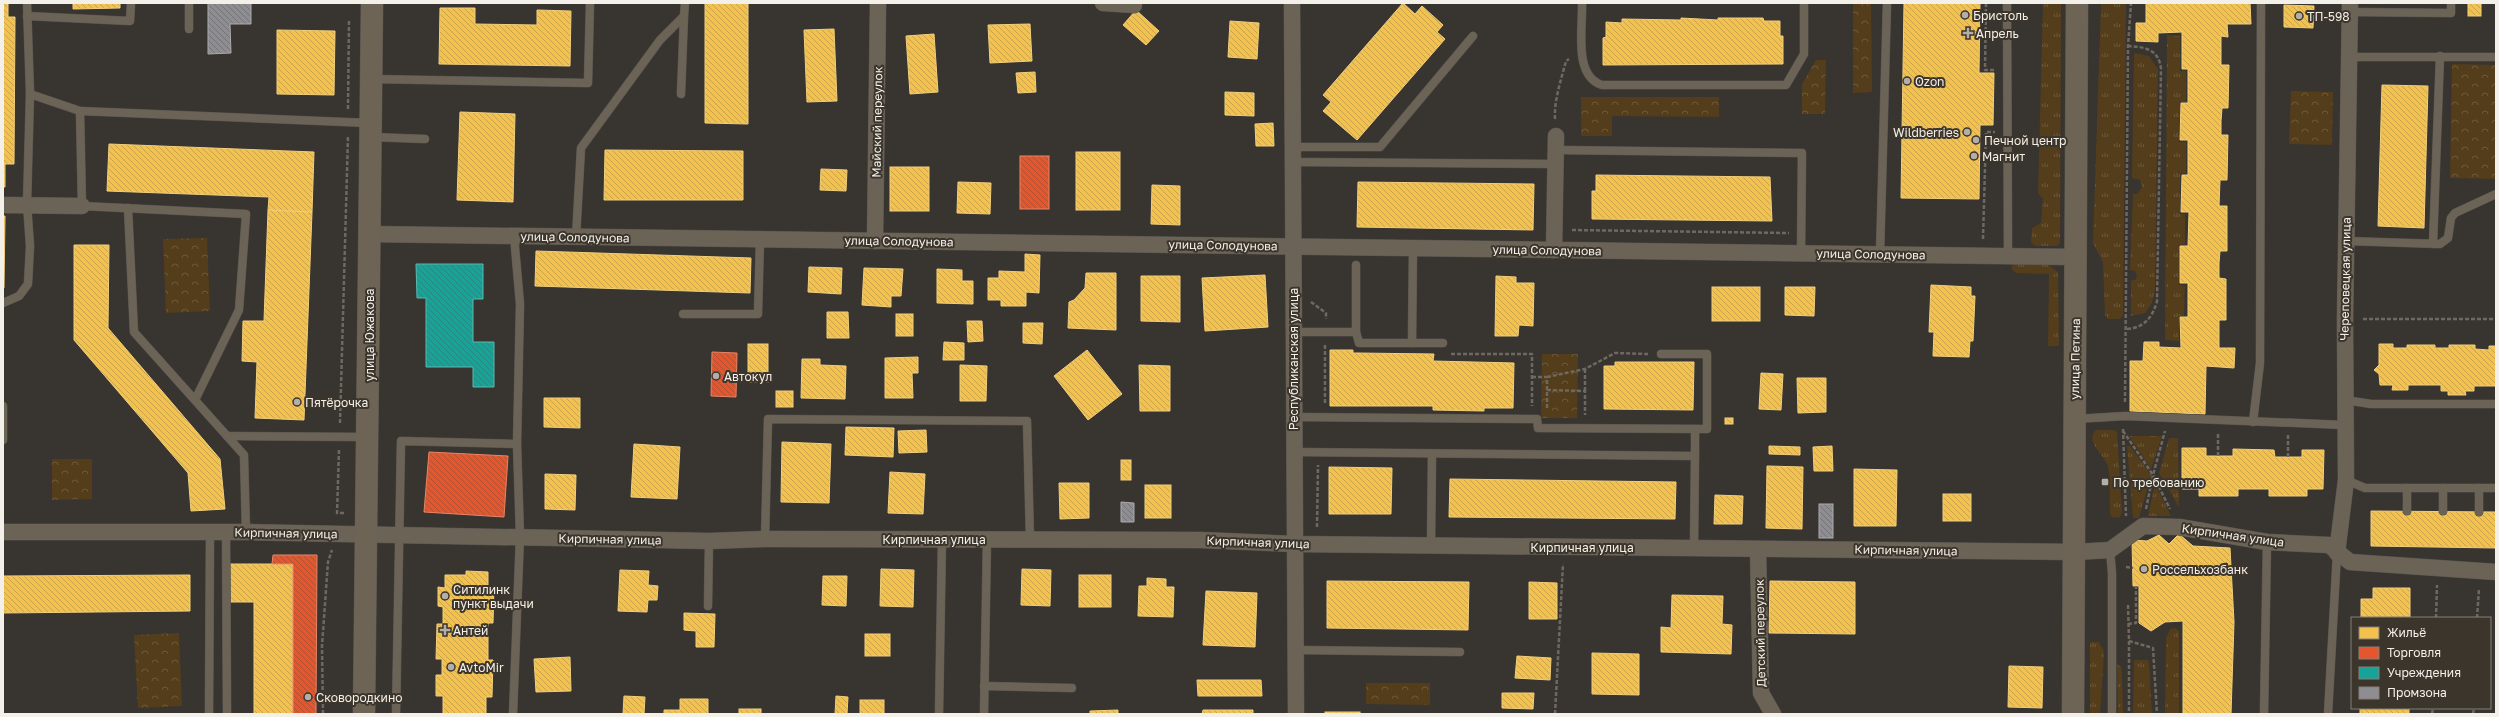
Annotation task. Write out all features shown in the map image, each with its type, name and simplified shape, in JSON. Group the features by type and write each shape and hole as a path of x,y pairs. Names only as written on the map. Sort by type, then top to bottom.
{"main road":[{"name":"улица Южакова","path":"364,714 372,3"},
{"name":"улица Петина","path":"2073,714 2075,552 2074,419 2077,257 2077,3"}],"street":[{"name":"Майский переулок","path":"875,241 878,3"},
{"path":"1103,3 1134,4"},
{"name":"Республиканская улица","path":"1292,3 1293,452 1296,714"},
{"name":"Череповецкая улица","path":"2337,554 2346,480 2344,425 2344,319 2350,7"},
{"path":"1554,250 1556,150"},
{"path":"3,204 82,206"},
{"name":"улица Солодунова","path":"369,234 2077,257"},
{"path":"2110,550 2126,536 2143,526"},
{"name":"Кирпичная улица","path":"2143,526 2179,527 2267,542 2329,545 2337,554 2350,562 2496,572"},
{"name":"Кирпичная улица","path":"3,532 246,532 367,535 520,536 709,541 765,539 1201,540 1294,544 1564,548 1758,548 2075,552 2110,550"},
{"name":"Детский переулок","path":"1758,548 1761,693 1773,714"}],"lane":[{"path":"3,303 19,296 28,284 30,246 27,204 30,94 27,3"},
{"path":"28,16 130,21 131,3"},
{"path":"189,3 189,29"},
{"path":"371,79 588,83 590,3"},
{"path":"681,94 685,3"},
{"path":"1582,3 1582,50 1586,74 1596,83 1602,85 1786,85 1804,54 1804,3"},
{"path":"1880,254 1887,3"},
{"path":"2007,3 2008,256"},
{"path":"2253,422 2260,363 2261,3"},
{"path":"2350,7 2451,13 2451,3"},
{"path":"576,237 581,148 660,40 684,16"},
{"path":"1293,154 1380,147 1473,36"},
{"path":"2433,244 2440,56"},
{"path":"2349,57 2496,57"},
{"path":"30,94 80,111 371,130 425,139"},
{"path":"80,111 82,206 246,214 239,310 195,400"},
{"path":"1293,154 1556,150 1802,153 1801,253"},
{"path":"2346,241 2440,244 2448,238 2451,218 2455,213 2496,194"},
{"path":"128,208 134,332 244,455 246,532"},
{"path":"513,714 520,536 517,444 520,304 514,236"},
{"path":"683,314 758,314 760,239"},
{"path":"1412,343 1413,248"},
{"path":"1356,265 1356,332 1359,343 1443,343"},
{"path":"1293,332 1356,332"},
{"path":"1293,417 1538,419 1538,428 1707,429 1707,354 1661,354"},
{"path":"2345,400 2371,404 2496,404"},
{"path":"3,406 3,440"},
{"path":"2074,419 2125,416 2344,425"},
{"path":"765,539 768,419 1027,421 1030,540"},
{"path":"1694,548 1695,429"},
{"path":"227,436 368,437"},
{"path":"396,714 401,441 517,444"},
{"path":"1293,452 1695,456"},
{"path":"1431,546 1432,454"},
{"path":"2346,480 2365,488 2496,488"},
{"path":"2407,488 2407,511"},
{"path":"2443,488 2443,511"},
{"path":"2479,488 2479,512"},
{"path":"209,714 210,532"},
{"path":"226,532 227,714"},
{"path":"939,714 942,539"},
{"path":"984,714 987,539"},
{"path":"708,606 709,541"},
{"path":"2264,714 2267,542"},
{"path":"2110,550 2112,572 2112,714"},
{"path":"2328,714 2337,554"},
{"path":"1295,650 1460,652"},
{"path":"984,686 1072,688"}],"path":[{"path":"1986,3 1986,70 1998,70 1998,78"},
{"path":"2126,574 2122,431 2125,416 2128,46 2130,3"},
{"path":"2126,329 2138,328 2148,320 2154,311 2158,300 2161,76 2160,62 2153,51 2147,47 2128,46"},
{"path":"1556,150 1555,110 1566,61 1582,50"},
{"path":"1983,256 1986,132 1997,132 1997,124"},
{"path":"1554,230 1801,234"},
{"path":"1310,302 1326,313 1325,418"},
{"path":"2344,319 2495,318"},
{"path":"1443,343 1443,354 1532,354 1532,419"},
{"path":"1532,377 1547,377 1585,369 1615,354 1661,354"},
{"path":"1585,369 1585,415"},
{"path":"1547,377 1547,415"},
{"path":"1547,390 1585,390"},
{"path":"1578,415 1592,415"},
{"path":"2122,431 2153,475 2179,527"},
{"path":"2143,526 2153,475 2165,431"},
{"path":"2218,432 2218,456"},
{"path":"2288,435 2288,457"},
{"path":"1317,529 1318,464 1325,453"},
{"path":"323,714 322,646 328,562 337,534 337,513"},
{"path":"1555,714 1564,548"},
{"path":"2126,567 2133,568"},
{"path":"2431,585 2445,585"},
{"path":"2436,617 2437,585"},
{"path":"2128,624 2136,623 2136,586"},
{"path":"2472,586 2479,587 2477,617"},
{"path":"2128,603 2129,714"},
{"path":"2129,641 2153,648 2157,714"}],"green space":[{"path":"1853,3 1871,3 1872,92 1853,93"},
{"path":"2043,3 2061,3 2060,243 2057,246 2035,246 2031,242 2032,228 2041,223 2043,199 2038,193"},
{"path":"2101,3 2126,3 2123,315 2120,319 2108,319 2105,315 2103,262 2093,243"},
{"path":"2167,35 2180,36 2180,71 2186,71 2186,102 2180,102 2179,142 2186,142 2186,173 2180,174 2180,214 2185,214 2185,244 2179,245 2179,285 2185,286 2184,316 2179,316 2179,341 2165,340"},
{"path":"2134,53 2149,56 2158,69 2155,289 2152,303 2145,313 2131,316 2131,281 2136,279 2137,275 2135,271 2130,270 2133,194 2137,194 2142,187 2140,180 2132,178"},
{"path":"1816,60 1826,60 1825,114 1802,114 1802,84"},
{"path":"2452,64 2496,65 2496,179 2450,178"},
{"path":"2291,91 2333,92 2332,145 2289,144"},
{"path":"1581,97 1719,97 1719,117 1612,116 1612,136 1581,136"},
{"path":"207,238 210,311 166,313 163,239"},
{"path":"2013,264 2047,264 2058,272 2059,346 2048,346 2049,274 2016,273 2011,269"},
{"path":"1542,354 1578,354 1577,418 1541,418"},
{"path":"2096,430 2114,430 2117,432 2122,513 2119,518 2112,517 2110,514 2108,466 2092,439"},
{"path":"2129,436 2162,436 2151,469"},
{"path":"2169,438 2178,438 2179,507 2159,473"},
{"path":"2127,446 2130,446 2151,475 2139,518 2133,518"},
{"path":"52,459 92,459 92,499 52,500"},
{"path":"2155,484 2171,516 2148,516"},
{"path":"2175,628 2179,631 2179,714 2165,714 2166,638 2170,629"},
{"path":"179,633 182,706 138,708 134,635"},
{"path":"2090,642 2099,642 2104,652 2100,714 2090,714"},
{"path":"2134,660 2148,660 2149,663 2152,714 2133,714"},
{"path":"2117,664 2121,667 2122,672 2123,714 2118,714"},
{"path":"1366,683 1430,683 1430,705 1366,704"}],"building: Жильё":[{"path":"3,3 8,3 8,17 15,17 14,164 5,164 5,187 3,187"},
{"path":"73,3 120,3 120,8 73,9"},
{"path":"705,3 748,3 748,124 705,123"},
{"path":"1403,3 1415,14 1422,6 1443,25 1437,32 1445,39 1357,140 1323,111 1331,102 1323,95"},
{"path":"1904,3 1980,3 1979,73 1994,73 1993,125 1980,125 1979,199 1901,198"},
{"path":"2146,3 2250,3 2251,24 2227,24 2228,37 2221,36 2221,65 2229,65 2228,108 2222,108 2221,121 2221,135 2228,135 2227,180 2220,180 2219,206 2227,206 2227,251 2220,251 2219,263 2219,278 2226,279 2226,320 2219,320 2219,348 2235,348 2234,368 2206,366 2205,414 2130,411 2130,361 2143,361 2144,342 2159,342 2159,347 2181,348 2180,317 2188,317 2188,283 2180,283 2180,246 2188,246 2189,212 2181,212 2182,175 2188,175 2188,140 2180,140 2181,103 2188,103 2188,69 2182,69 2182,32 2158,33 2158,42 2136,41 2136,23 2146,23"},
{"path":"2468,3 2481,3 2481,16 2468,16"},
{"name":"ТП-598","path":"2284,5 2314,6 2313,28 2284,27"},
{"path":"440,8 475,8 475,24 537,25 537,10 571,11 570,66 439,64"},
{"path":"1136,10 1159,31 1146,45 1123,25"},
{"path":"1681,18 1718,20 1718,18 1763,18 1764,21 1780,21 1780,36 1783,36 1783,64 1603,65 1603,38 1606,37 1606,22 1622,23 1622,19 1681,20"},
{"path":"1230,21 1259,23 1257,59 1228,57"},
{"path":"1030,24 1032,61 990,63 988,25"},
{"path":"834,29 837,101 807,102 804,30"},
{"path":"277,30 335,31 334,95 277,94"},
{"path":"934,34 938,92 910,94 906,36"},
{"path":"1035,72 1036,92 1018,93 1016,73"},
{"path":"2382,85 2428,86 2424,228 2378,226"},
{"path":"1225,92 1254,93 1254,116 1225,115"},
{"path":"460,112 515,114 513,202 457,200"},
{"path":"1273,123 1274,146 1256,146 1255,124"},
{"path":"109,144 314,152 312,212 268,210 269,197 107,191"},
{"path":"605,150 743,151 743,200 604,200"},
{"path":"1076,152 1120,152 1120,210 1076,210"},
{"path":"890,167 929,167 929,211 890,211"},
{"path":"821,169 847,170 846,191 820,190"},
{"path":"1596,175 1770,177 1772,221 1592,219 1592,191 1596,191"},
{"path":"958,182 991,183 990,214 957,213"},
{"path":"1358,182 1534,184 1533,230 1357,227"},
{"path":"1152,185 1180,186 1180,225 1151,224"},
{"path":"268,210 312,212 304,420 255,418 257,362 242,361 243,321 264,321"},
{"path":"3,216 5,216 4,288 3,288"},
{"path":"74,245 109,245 108,328 220,459 225,509 191,511 188,473 74,340"},
{"path":"536,251 751,258 750,293 535,286"},
{"path":"1025,254 1040,255 1039,293 1026,292 1026,306 1001,306 1001,300 988,300 988,278 999,278 999,271 1025,272"},
{"path":"809,267 842,268 841,294 808,292"},
{"path":"864,268 903,269 901,296 891,296 891,307 862,305"},
{"path":"937,269 962,270 962,281 973,281 973,304 937,303"},
{"path":"1086,273 1116,273 1116,330 1068,328 1069,302 1074,300 1085,288"},
{"path":"1265,275 1268,327 1205,331 1202,278"},
{"path":"1141,276 1180,276 1180,322 1141,321"},
{"path":"1496,276 1516,277 1516,283 1534,283 1533,326 1519,325 1518,336 1495,336"},
{"path":"1931,285 1971,287 1971,296 1975,296 1973,341 1970,341 1969,357 1933,356 1934,332 1929,332"},
{"path":"1712,287 1760,287 1760,321 1712,321"},
{"path":"1785,287 1815,287 1814,316 1785,315"},
{"path":"827,312 848,312 849,338 827,338"},
{"path":"896,314 913,314 913,336 896,336"},
{"path":"967,321 982,321 983,341 968,342"},
{"path":"1023,323 1043,323 1042,344 1023,343"},
{"path":"944,342 964,343 964,360 943,360"},
{"path":"748,344 768,344 768,382 748,382"},
{"path":"2379,344 2393,344 2393,348 2407,348 2407,345 2435,345 2435,348 2449,348 2449,345 2475,345 2475,349 2489,350 2489,346 2496,346 2496,386 2474,386 2474,391 2465,391 2466,395 2448,395 2448,391 2441,391 2441,385 2408,385 2408,390 2392,390 2393,385 2380,385 2379,374 2374,370 2379,365"},
{"path":"1087,350 1122,394 1088,420 1054,376"},
{"path":"1330,350 1353,350 1353,353 1434,354 1433,361 1514,363 1513,408 1484,408 1484,411 1433,410 1433,406 1330,406"},
{"path":"918,357 918,373 912,373 913,398 885,398 885,358"},
{"path":"802,359 820,359 820,365 846,366 845,399 801,398"},
{"path":"1615,362 1694,362 1693,410 1604,409 1604,366 1615,366"},
{"path":"960,365 987,366 986,401 960,401"},
{"path":"1139,365 1170,366 1170,411 1140,411"},
{"path":"1761,373 1783,374 1781,410 1759,409"},
{"path":"1797,378 1826,378 1826,412 1798,413"},
{"path":"776,391 793,391 793,407 776,407"},
{"path":"544,398 580,398 580,428 544,427"},
{"path":"1725,418 1733,418 1733,424 1725,424"},
{"path":"846,427 894,428 893,457 845,455"},
{"path":"926,430 927,452 899,453 898,431"},
{"path":"782,442 831,444 829,503 781,502"},
{"path":"634,444 680,447 677,499 631,497"},
{"path":"1769,446 1800,447 1800,455 1769,454"},
{"path":"1832,446 1833,471 1814,471 1813,447"},
{"path":"2182,448 2206,448 2206,456 2233,456 2233,449 2274,450 2275,457 2302,457 2302,450 2324,450 2323,489 2307,489 2307,496 2269,496 2269,489 2238,489 2238,496 2199,496 2199,489 2182,489"},
{"path":"1121,460 1131,460 1131,480 1121,480"},
{"path":"1767,466 1803,467 1802,529 1766,528"},
{"path":"1329,467 1392,468 1391,514 1329,514"},
{"path":"1854,469 1897,470 1896,526 1854,526"},
{"path":"890,472 925,474 923,514 888,513"},
{"path":"545,474 576,475 575,510 545,509"},
{"path":"1450,479 1676,482 1675,519 1449,517"},
{"path":"1059,483 1089,483 1089,518 1060,519"},
{"path":"1145,485 1171,485 1171,518 1145,518"},
{"path":"1943,494 1971,494 1971,521 1943,521"},
{"path":"1715,495 1743,496 1742,524 1714,524"},
{"path":"2371,511 2496,512 2496,548 2371,546"},
{"path":"2179,534 2193,546 2230,548 2234,622 2231,714 2183,714 2183,621 2165,622 2151,631 2139,623 2139,586 2133,586 2132,540 2147,541 2159,535 2169,544"},
{"path":"229,564 293,564 293,714 254,714 254,602 230,602"},
{"path":"881,569 914,570 913,607 880,606"},
{"path":"1022,569 1051,570 1050,606 1021,605"},
{"path":"620,570 649,571 648,585 658,586 657,600 648,600 647,612 618,611"},
{"path":"466,571 488,572 488,587 494,587 493,623 488,623 488,660 493,660 492,697 486,697 486,714 443,714 443,696 436,696 436,675 442,675 442,659 436,659 437,624 443,624 443,607 438,606 438,587 445,588 445,575 466,575"},
{"path":"190,575 190,611 3,613 3,576"},
{"path":"1079,575 1111,575 1111,607 1079,607"},
{"path":"823,576 847,576 846,606 822,605"},
{"path":"1147,578 1166,579 1166,587 1174,587 1173,617 1138,616 1139,586 1147,586"},
{"path":"1327,581 1469,582 1468,630 1327,628"},
{"path":"1770,581 1855,582 1855,634 1769,633"},
{"path":"1529,582 1557,583 1557,619 1529,619"},
{"path":"2373,588 2410,588 2410,617 2361,617 2361,599 2373,599"},
{"path":"1206,591 1257,593 1255,647 1203,645"},
{"path":"1672,595 1723,596 1722,624 1732,625 1731,654 1661,652 1661,627 1671,628"},
{"path":"684,613 715,614 714,647 696,647 696,631 684,630"},
{"path":"865,634 890,634 890,656 865,656"},
{"path":"1592,653 1639,654 1639,695 1592,694"},
{"path":"1517,656 1551,658 1550,680 1515,678"},
{"path":"570,657 571,691 536,692 534,659"},
{"path":"2009,666 2043,667 2042,708 2008,707"},
{"path":"1197,680 1261,680 1262,696 1198,696"},
{"path":"1502,693 1534,693 1533,709 1502,708"},
{"path":"624,696 645,697 644,714 623,714"},
{"path":"836,696 848,697 847,714 835,714"},
{"path":"680,699 708,699 708,714 664,714 664,710 680,710"},
{"path":"860,700 884,700 884,714 860,714"},
{"path":"739,709 761,709 761,714 739,714"},
{"path":"2360,709 2409,709 2409,714 2360,714"},
{"path":"1118,710 1118,714 1090,714 1090,711"},
{"path":"1203,710 1253,710 1253,714 1202,714"},
{"path":"1325,712 1360,712 1360,714 1325,714"}],"building: Торговля":[{"path":"1020,156 1049,156 1049,209 1020,209"},
{"path":"712,352 737,353 736,397 711,396"},
{"path":"429,452 508,456 504,517 424,512"},
{"path":"273,555 317,555 316,714 293,714 293,564 272,564"}],"building: Учреждения":[{"path":"416,264 483,264 483,299 473,299 473,342 494,342 494,387 473,387 473,367 426,367 426,298 417,298"}],"building: Промзона":[{"path":"208,3 251,3 251,24 230,24 231,53 208,54"},
{"path":"1121,502 1134,503 1134,522 1121,522"},
{"path":"1819,504 1833,504 1833,538 1819,538"}],"place":[{"name":"Бристоль","path":"1965,15"},
{"name":"ТП-598","path":"2299,16"},
{"name":"Апрель","path":"1968,33"},
{"name":"Ozon","path":"1907,81"},
{"name":"Wildberries","path":"1967,132"},
{"name":"Печной центр","path":"1976,140"},
{"name":"Магнит","path":"1974,156"},
{"name":"Автокул","path":"716,376"},
{"name":"Пятёрочка","path":"297,402"},
{"name":"По требованию","path":"2105,482"},
{"name":"Россельхозбанк","path":"2144,569"},
{"name":"Ситилинк пункт выдачи","path":"445,596"},
{"name":"Антей","path":"445,630"},
{"name":"AvtoMir","path":"451,667"},
{"name":"Сковородкино","path":"308,697"}]}
